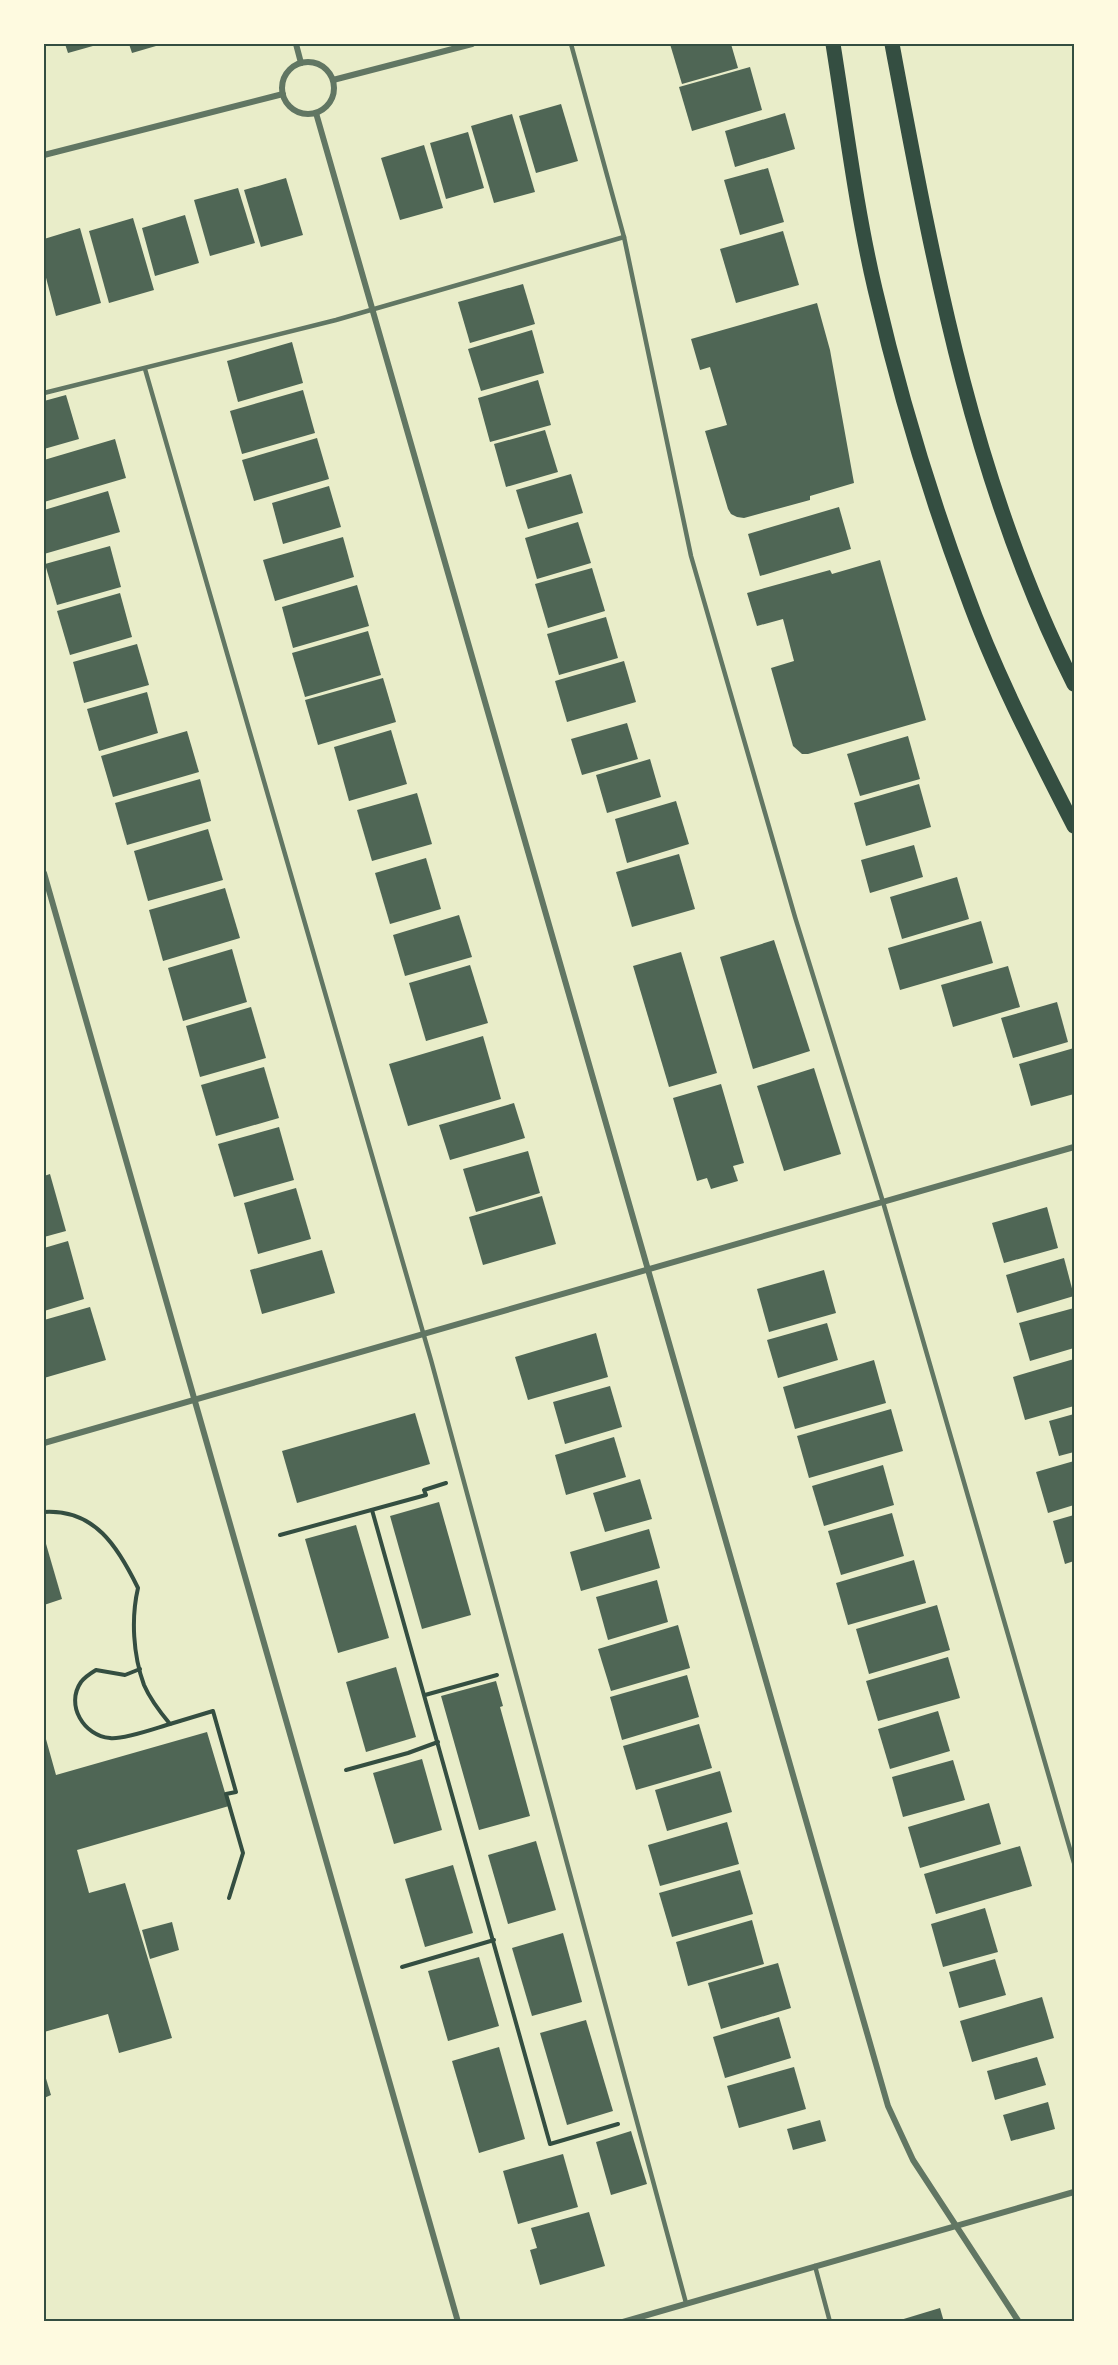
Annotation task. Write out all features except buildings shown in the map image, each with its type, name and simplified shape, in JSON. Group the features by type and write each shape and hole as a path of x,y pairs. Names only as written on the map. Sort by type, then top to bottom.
{"main road":[{"path":"833,44 857,199 874,287 901,391 935,506 982,633 1033,747 1074,826"},
{"path":"892,44 943,298 964,384 999,504 1059,654 1074,684"}],"street":[{"path":"296,44 302,63"},
{"path":"333,80 472,44"},
{"path":"302,63 320,65 328,71 333,80 332,100 316,113 305,114 295,111 287,103 283,94 283,84 287,75 302,63"},
{"path":"44,155 283,94"},
{"path":"316,113 888,2106 913,2160 1019,2322"},
{"path":"44,873 458,2322"},
{"path":"44,1443 1074,1147"},
{"path":"623,2322 1074,2192"}],"lane":[{"path":"571,44 624,237 691,555 795,917 883,1202 1074,1863"},
{"path":"44,393 372,310 624,237"},
{"path":"145,369 464,1478 686,2303"},
{"path":"815,2266 830,2322"}],"path":[{"path":"280,1534 426,1495 424,1490 464,1478"},
{"path":"372,1510 550,2144 636,2119"},
{"path":"44,1512 59,1511 78,1516 111,1540 125,1562 138,1588 134,1608 134,1631 144,1685 170,1724"},
{"path":"140,1670 125,1675 96,1670 81,1682 75,1700 78,1720 92,1731 110,1738 213,1711 236,1792 226,1794 243,1852 229,1898"},
{"path":"425,1695 515,1670"},
{"path":"346,1770 438,1742"},
{"path":"402,1967 494,1940"}]}
